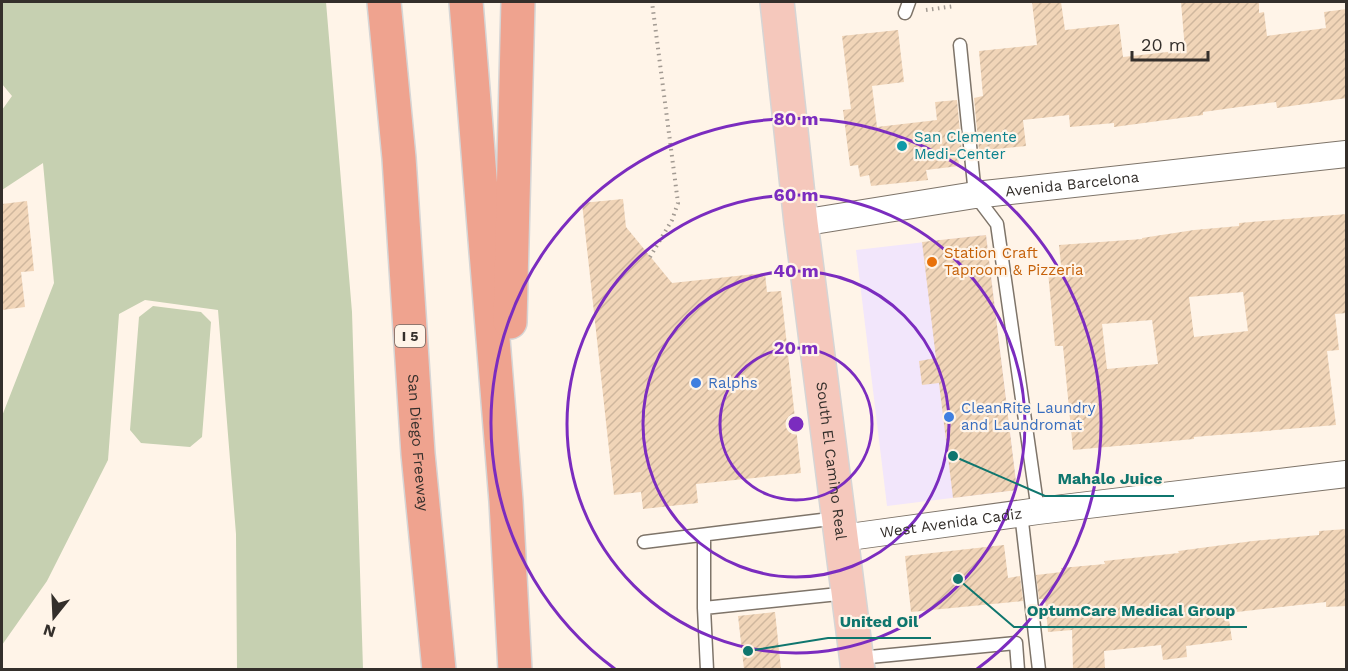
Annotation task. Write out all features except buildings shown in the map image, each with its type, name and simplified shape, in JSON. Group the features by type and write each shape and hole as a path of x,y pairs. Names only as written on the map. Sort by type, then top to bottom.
{"highway":[{"name":"San Diego Freeway","path":"384,2 399,158 418,454 439,669"},
{"path":"466,2 506,501 514,669"},
{"path":"506,501 518,2"}],"main road":[{"name":"South El Camino Real","path":"777,2 801,223 858,664"}],"street":[{"name":"Avenida Barcelona","path":"801,223 975,195 1347,154"},
{"name":"West Avenida Cadiz","path":"840,528 1029,512 1347,474"}],"lane":[{"path":"960,45 975,195 997,224 1029,512 1039,669"},
{"path":"644,542 704,535 840,528"},
{"path":"704,535 707,669"},
{"path":"704,608 849,592"},
{"path":"858,664 1016,643 1018,669"}],"path":[{"path":"650,257 672,220 678,203 652,2"},
{"path":"940,8 955,6"}],"shaded area":[{"path":"986,235 1017,490 887,506 856,250"}],"green space":[{"path":"2,2 326,2 352,312 363,669 237,669 236,534 218,310 145,300 119,314 108,460 47,581 2,645 2,416 54,283 43,163 2,190 2,110 12,96 2,84"},
{"path":"153,306 201,312 211,322 202,437 190,447 141,443 130,430 139,317"}],"place":[{"name":"San Clemente Medi-Center","path":"902,146"},
{"name":"Station Craft Taproom & Pizzeria","path":"932,262"},
{"name":"Ralphs","path":"696,383"},
{"name":"CleanRite Laundry and Laundromat","path":"949,417"},
{"name":"Mahalo Juice","path":"953,456"},
{"name":"OptumCare Medical Group","path":"958,579"},
{"name":"United Oil","path":"748,651"}]}
